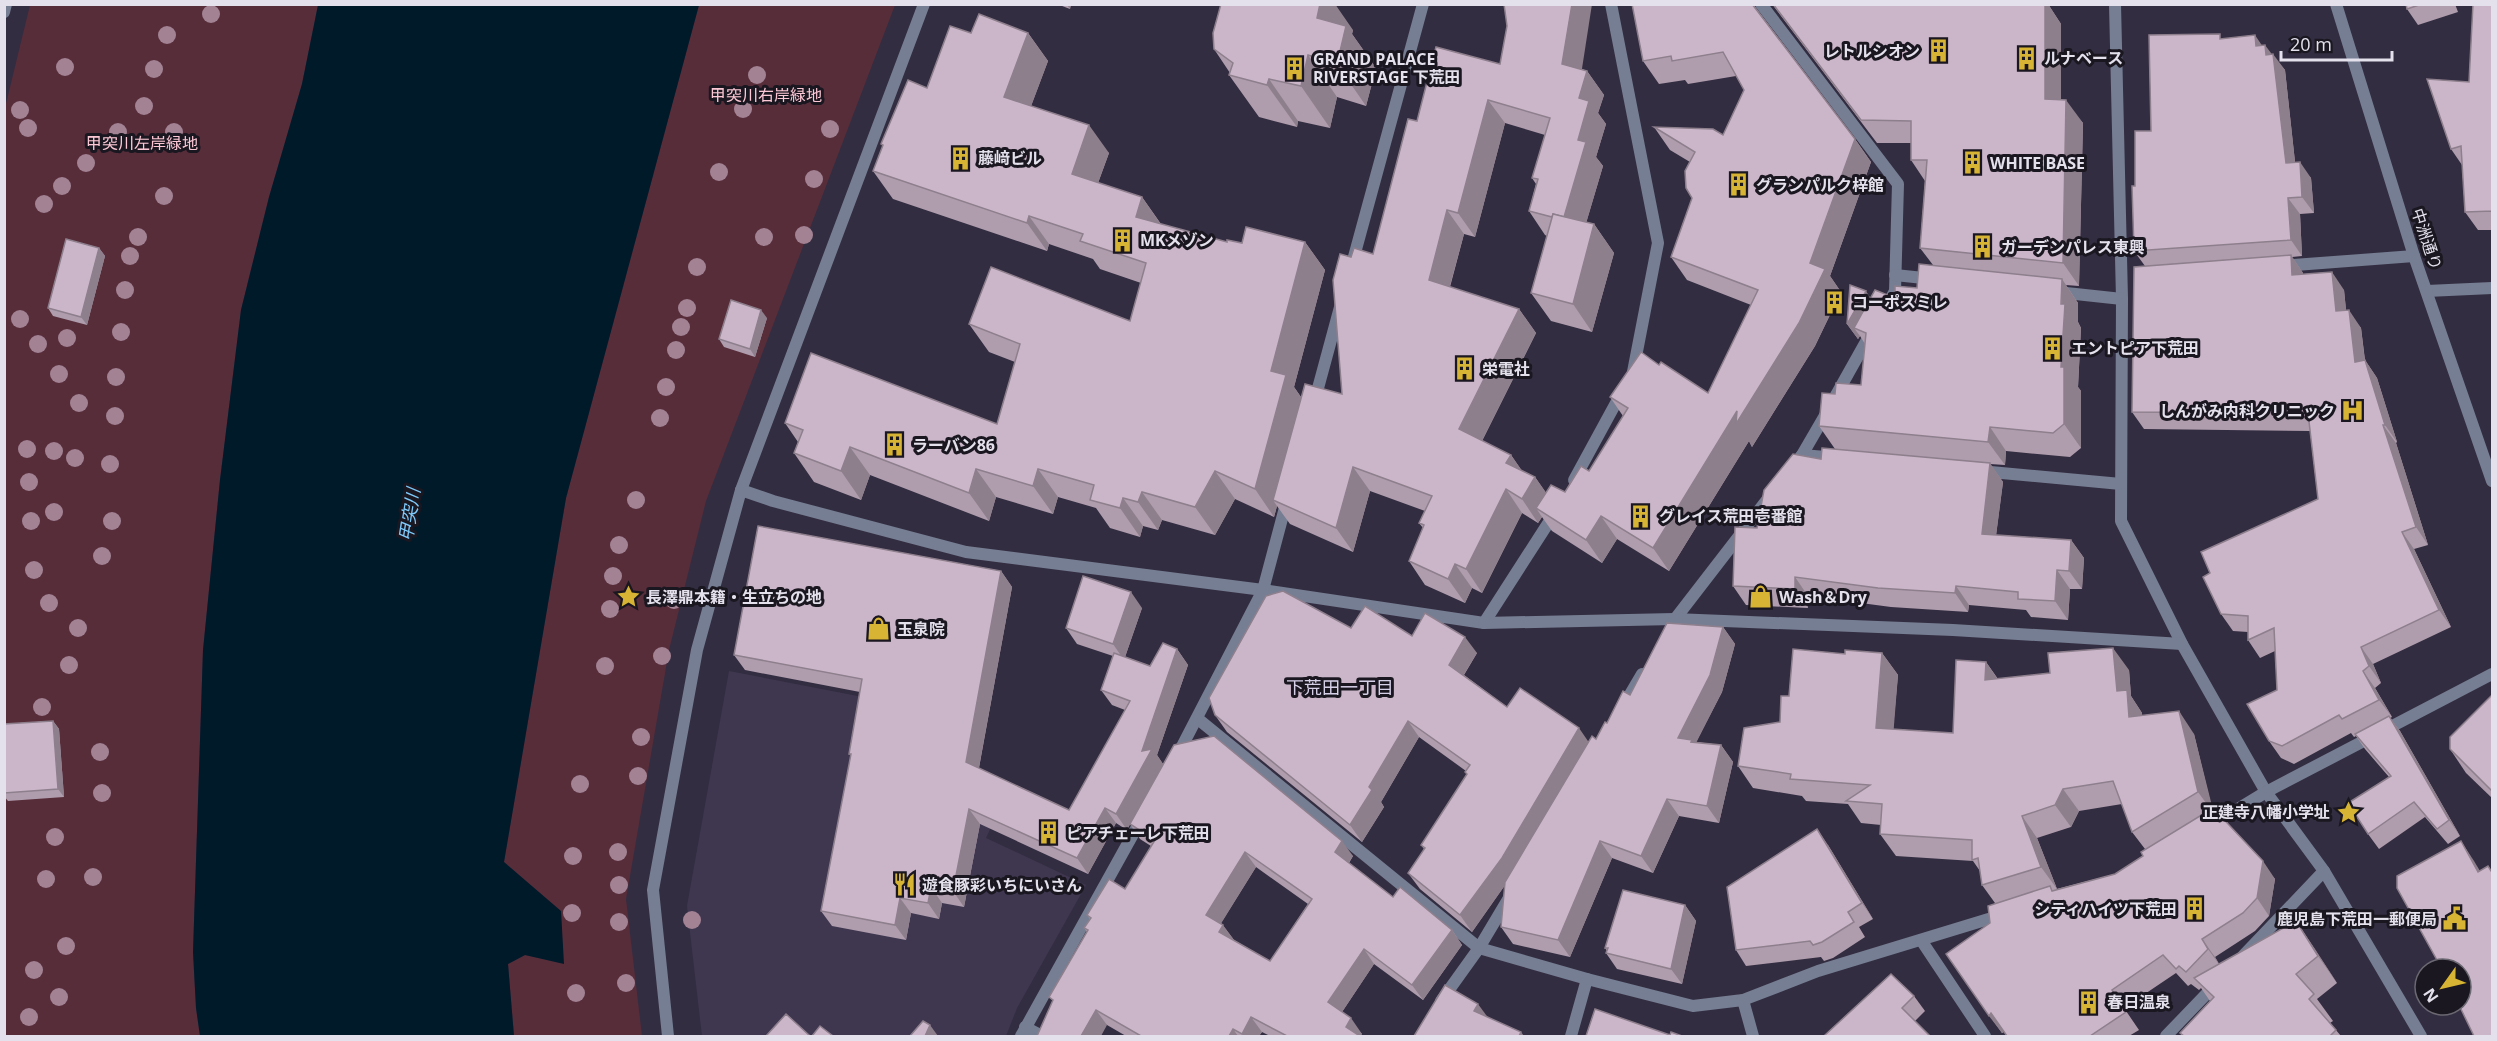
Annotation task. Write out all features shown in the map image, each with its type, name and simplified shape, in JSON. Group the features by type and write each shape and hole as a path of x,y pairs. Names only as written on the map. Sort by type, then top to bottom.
{"street":[{"path":"4,12 6,4"},
{"path":"668,1036 653,890 697,650 741,490 924,4"},
{"path":"1310,417 1423,4"},
{"path":"1484,623 1563,499 1634,371 1658,243 1611,4"},
{"path":"1663,638 1674,619 1803,455 1895,291 1899,184 1761,4"},
{"path":"2115,4 2127,278 2122,298 2121,521 2182,644 2265,792 2324,871 2421,1036"},
{"name":"中洲通り","path":"2336,4 2414,256 2493,481"},
{"path":"2271,266 2414,256"},
{"path":"1895,275 1940,280"},
{"path":"2427,291 2493,288"},
{"path":"2043,290 2122,298"},
{"path":"1803,455 1850,459"},
{"path":"1968,470 2121,484"},
{"path":"1169,770 1263,590 1291,486"},
{"path":"741,490 773,501 966,552 1263,590 1484,623 1674,619 1953,630 2182,644"},
{"path":"1616,718 1645,668"},
{"path":"2196,835 2265,792 2493,674"},
{"path":"1198,718 1479,948 1693,1006 1743,1000 1818,971 2012,912"},
{"path":"1042,1036 1023,1032 1146,811"},
{"path":"2166,1036 2324,871"},
{"path":"1435,1010 1479,948 1515,888"},
{"path":"1921,940 1985,1036"},
{"path":"1571,1036 1587,979"},
{"path":"1743,1000 1753,1036"}],"shaded area":[{"path":"729,671 873,699 991,827 986,838 1086,885 1017,1008 1006,1036 702,1036 687,906"}],"green space":[{"name":"甲突川左岸緑地","path":"30,5 318,5 302,84 269,197 241,310 220,480 203,650 193,952 200,1036 4,1036 4,112"},
{"name":"甲突川右岸緑地","path":"699,5 895,5 706,501 669,650 626,899 642,1036 514,1036 508,964 525,955 563,963 561,912 504,862 566,498"}],"water":[{"name":"甲突川","path":"318,5 699,5 566,498 504,862 561,911 564,964 525,955 508,964 514,1036 200,1036 193,952 203,650 220,480 241,310 269,197 302,84"}],"building":[{"path":"1221,4 1320,4 1317,18 1346,26 1337,64 1308,55 1301,86 1269,79 1267,85 1229,75 1233,63 1214,49 1213,33"},
{"path":"1504,4 1572,4 1562,64 1587,71 1579,98 1589,101 1578,140 1586,142 1564,217 1553,214 1552,217 1529,211 1538,179 1532,178 1550,118 1488,100 1458,213 1447,210 1429,280 1519,309 1459,429 1511,455 1506,463 1535,477 1522,499 1506,489 1466,569 1455,564 1448,579 1409,561 1424,525 1419,523 1432,496 1353,467 1336,528 1273,500 1305,384 1342,394 1333,280 1340,254 1351,257 1354,248 1373,254 1408,119 1417,121 1436,47 1500,64 1507,26"},
{"path":"1632,4 1752,4 1855,139 1810,263 1825,269 1799,323 1736,424 1737,411 1653,548 1601,516 1586,540 1536,508 1551,485 1565,492 1581,466 1589,471 1628,408 1610,397 1641,352 1659,365 1661,362 1708,393 1758,290 1671,257 1692,198 1686,188 1685,171 1695,152 1654,127 1713,129 1723,135 1744,90 1723,52 1672,61 1671,56 1643,61"},
{"path":"1773,4 2045,4 2045,99 2066,100 2063,263 1920,248 1927,160 1911,160 1911,121 1861,120"},
{"path":"2406,4 2422,4 2407,9"},
{"path":"2473,4 2493,4 2493,293 2492,211 2465,212 2461,146 2451,149 2427,79 2469,82"},
{"path":"979,14 1028,33 1004,97 1089,125 1072,174 1142,197 1136,217 1227,242 1227,240 1242,243 1246,227 1305,242 1271,371 1286,375 1255,489 1215,471 1195,507 1142,492 1138,502 1123,498 1120,508 1090,500 1094,485 1038,469 1033,486 976,469 969,493 850,447 841,471 794,453 803,430 785,423 811,353 997,424 1020,344 969,324 991,267 1130,321 1146,263 1080,241 1083,234 1029,216 1027,223 873,171 883,145 881,144 908,80 927,88 950,26 971,33"},
{"path":"2220,34 2220,39 2255,35 2256,46 2265,45 2266,55 2273,54 2286,163 2300,162 2302,197 2288,198 2291,240 2134,251 2132,186 2135,186 2135,131 2151,131 2149,35"},
{"path":"1553,214 1594,224 1573,304 1531,293"},
{"path":"66,239 99,248 81,317 48,308"},
{"path":"2291,255 2292,275 2332,272 2336,311 2349,310 2355,362 2365,360 2416,527 2402,532 2439,610 2361,647 2369,666 2363,671 2379,700 2342,719 2339,715 2282,746 2269,741 2247,704 2277,690 2274,628 2248,640 2248,616 2221,614 2203,577 2210,573 2201,552 2318,499 2308,413 2132,412 2134,267"},
{"path":"1919,264 2062,279 2061,304 2065,304 2061,367 2064,367 2064,424 2053,433 1990,427 1988,442 1819,426 1822,393 1835,394 1836,383 1861,385 1866,333 1854,328 1875,290 1895,298 1895,286 1917,288"},
{"path":"1850,285 1866,291 1847,324"},
{"path":"731,300 761,310 750,349 719,339"},
{"path":"1822,448 1990,463 1982,534 2071,540 2069,571 2057,570 2055,601 2018,599 2018,592 1956,586 1955,593 1878,588 1795,577 1795,589 1733,586 1735,527 1757,528 1764,490 1793,454 1821,459"},
{"path":"758,526 1001,571 966,762 1069,810 1130,701 1101,690 1114,653 1150,666 1163,643 1177,649 1142,751 1152,749 1116,814 1105,808 1077,858 969,809 953,891 931,887 928,903 900,898 895,925 821,911 851,754 849,754 862,679 734,655"},
{"path":"1083,576 1131,592 1113,644 1066,628"},
{"path":"1283,591 1351,628 1365,606 1412,636 1425,613 1465,637 1449,665 1507,707 1520,688 1579,728 1502,858 1460,915 1408,873 1425,848 1421,845 1467,774 1465,772 1470,765 1408,721 1369,787 1372,790 1350,825 1215,715 1209,698 1266,596"},
{"path":"1667,623 1723,627 1710,675 1678,738 1692,740 1691,742 1721,745 1707,806 1667,799 1641,856 1600,841 1558,940 1501,927 1505,882 1592,736 1596,739 1623,691 1630,695"},
{"path":"2113,648 2117,691 2127,690 2129,717 2179,711 2198,792 2132,832 2113,781 2063,789 2055,805 2022,816 2041,867 1982,885 1978,858 1972,860 1972,840 1880,834 1882,804 1846,801 1870,785 1790,779 1791,774 1738,766 1744,728 1780,722 1781,696 1789,696 1793,649 1845,654 1845,650 1882,653 1876,728 1953,733 1956,660 1986,662 1985,680 2050,673 2048,653"},
{"path":"2493,694 2493,792 2450,749 2450,737"},
{"path":"2389,716 2449,820 2437,829 2414,802 2368,834 2348,803 2391,776 2355,734"},
{"path":"53,721 58,789 4,793 4,724"},
{"path":"1214,736 1342,841 1335,852 1393,897 1400,887 1452,930 1412,985 1364,949 1328,1002 1351,1018 1346,1027 1360,1036 1287,1036 1251,1017 1242,1034 1233,1029 1229,1036 1141,1036 1096,1010 1081,1036 1037,1036 1053,1000 1049,997 1088,930 1084,928 1091,918 1087,915 1109,879 1125,889 1155,840 1130,824 1174,745","holes":["1245,852 1312,899 1270,961 1219,932 1223,925 1206,915"]},
{"path":"2213,808 2263,861 2257,898 2243,913 2202,939 2208,949 2186,972 2179,966 2176,969 2163,955 2112,990 2126,1012 2090,1036 2007,1036 1991,1013 1989,1016 1946,954 1990,923 1988,906 2050,886 2052,891 2115,874 2143,856 2141,852"},
{"path":"1817,829 1862,903 1848,912 1854,922 1813,945 1810,941 1736,950 1727,887"},
{"path":"2461,841 2478,872 2488,866 2493,874 2493,1036 2474,1036 2465,1017 2473,1017 2473,957 2435,957 2397,888 2397,876"},
{"path":"1623,890 1685,905 1671,969 1606,953 1608,948 1605,948"},
{"path":"2296,921 2318,956 2296,974 2314,994 2309,999 2336,1030 2332,1036 2184,1036 2180,1033 2214,997 2194,978"},
{"path":"1891,974 1914,996 1902,1008 1930,1036 1824,1036"},
{"path":"1445,985 1478,1004 1474,1011 1521,1032 1519,1036 1414,1036"},
{"path":"1595,1009 1670,1035 1671,1032 1682,1036 1586,1036"},
{"path":"786,1014 810,1036 766,1036"},
{"path":"923,1021 930,1025 925,1036 910,1036"},
{"path":"820,1026 833,1036 812,1036"}],"place":[{"name":"レトルシオン","path":"1938,51"},
{"name":"ルナベース","path":"2026,58"},
{"name":"GRAND PALACE RIVERSTAGE 下荒田","path":"1295,68"},
{"name":"藤﨑ビル","path":"960,158"},
{"name":"WHITE BASE","path":"1972,163"},
{"name":"グランパルク梓館","path":"1738,185"},
{"name":"MKメゾン","path":"1122,240"},
{"name":"ガーデンパレス東興","path":"1983,247"},
{"name":"コーポスミレ","path":"1834,302"},
{"name":"エントピア下荒田","path":"2053,348"},
{"name":"栄電社","path":"1464,369"},
{"name":"しんがみ内科クリニック","path":"2353,411"},
{"name":"ラーバン86","path":"894,445"},
{"name":"グレイス荒田壱番館","path":"1641,516"},
{"name":"長澤鼎本籍・生立ちの地","path":"628,597"},
{"name":"Wash＆Dry","path":"1761,597"},
{"name":"玉泉院","path":"879,629"},
{"name":"正建寺八幡小学址","path":"2348,812"},
{"name":"ピアチェーレ下荒田","path":"1048,833"},
{"name":"遊食豚彩いちにいさん","path":"904,885"},
{"name":"シティハイツ下荒田","path":"2195,909"},
{"name":"鹿児島下荒田一郵便局","path":"2455,919"},
{"name":"春日温泉","path":"2089,1002"}],"district":[{"name":"下荒田一丁目","path":"1340,688"}]}
